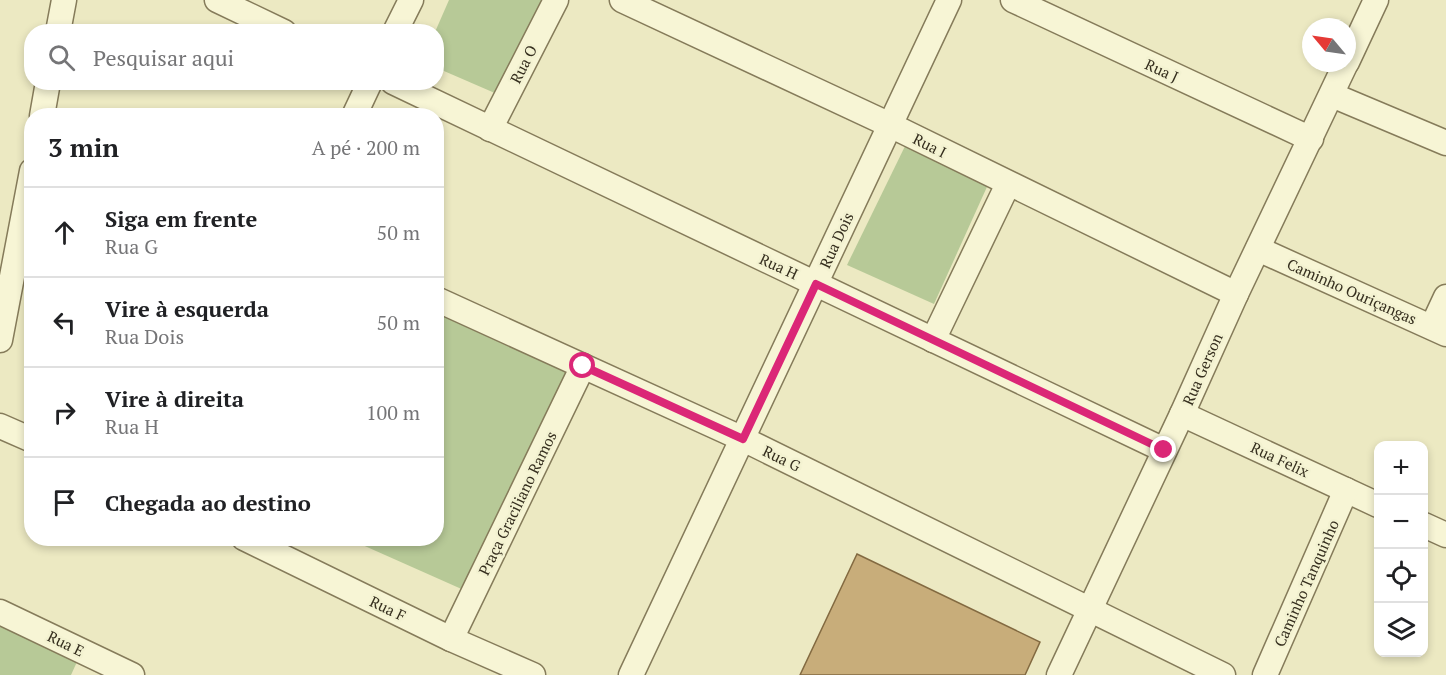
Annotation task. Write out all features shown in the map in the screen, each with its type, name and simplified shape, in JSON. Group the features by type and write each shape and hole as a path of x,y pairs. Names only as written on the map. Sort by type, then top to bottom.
{"street":[{"path":"60,24 64,0"},
{"path":"217,0 267,24"},
{"path":"399,24 411,0"},
{"name":"Rua O","path":"490,129 556,0"},
{"name":"Rua I","path":"622,0 890,125 1236,294"},
{"name":"Rua Dois","path":"631,675 950,0"},
{"name":"Rua J","path":"1013,0 1311,139"},
{"name":"Rua Gerson","path":"1356,43 1376,0"},
{"name":"Rua Gerson","path":"1059,675 1236,294 1342,72"},
{"path":"48,90 49,108"},
{"path":"358,108 366,90"},
{"name":"Rua H","path":"410,90 1164,450"},
{"path":"1332,95 1446,143"},
{"path":"933,340 1008,184"},
{"path":"0,340 24,213"},
{"name":"Caminho Ouriçangas","path":"1258,249 1439,331"},
{"path":"1439,331 1446,297"},
{"name":"Rua G","path":"444,302 743,439 1223,675"},
{"name":"Praça Graciliano Ramos","path":"451,639 583,366"},
{"name":"Rua Felix","path":"1182,414 1374,503"},
{"path":"0,426 24,436"},
{"name":"Caminho Tanquinho","path":"1265,675 1346,490"},
{"path":"1428,527 1446,535"},
{"name":"Rua F","path":"260,546 451,639 533,675"},
{"name":"Rua E","path":"0,612 132,675"}],"green space":[{"path":"449,0 550,0 504,97 444,71 444,24 438,24"},
{"path":"909,138 991,178 934,304 847,265"},
{"path":"444,314 575,374 475,595 365,546 444,546"},
{"path":"0,614 81,653 71,675 0,675"}],"building":[{"path":"857,554 1040,642 1025,675 800,675"}],"route":[{"path":"583,366 743,439 816,284 1164,450"}]}
